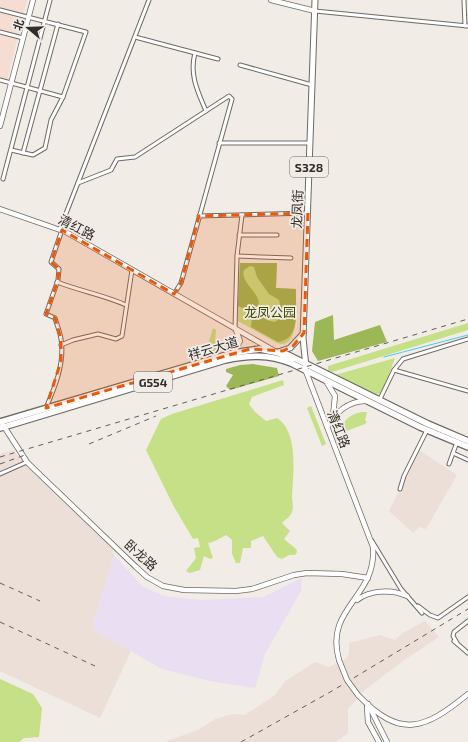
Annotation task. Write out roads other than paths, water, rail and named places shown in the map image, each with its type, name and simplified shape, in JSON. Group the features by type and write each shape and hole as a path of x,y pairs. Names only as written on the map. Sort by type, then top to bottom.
{"highway":[{"name":"祥云大道","path":"1,424 46,408 233,352 257,349 275,352 305,363 379,401 468,441"},
{"name":"祥云大道","path":"1,424 242,356 256,355 276,358 306,370 427,430 468,447"}],"main road":[{"path":"0,126 32,0"},
{"path":"271,0 315,11"},
{"name":"龙凤街","path":"306,370 304,333 315,0"},
{"name":"清红路","path":"0,208 61,230 306,370 312,389 371,539 373,556 368,578 362,590 340,620 336,634 335,644 339,660 347,680 367,704 394,721 405,724 417,724 439,716 468,694"},
{"path":"233,352 240,340 235,329"},
{"path":"275,352 290,348 304,333"},
{"path":"326,381 335,398 333,418"},
{"path":"327,427 333,418 351,403 360,401 369,402"},
{"name":"卧龙路","path":"1,424 27,462 136,567 154,581 166,587 196,590 241,591 307,573 331,573 368,578"},
{"path":"350,606 360,598 370,593 392,592 407,596"},
{"path":"367,704 368,722 379,742"},
{"path":"367,704 387,742"}],"street":[{"path":"3,179 50,0"},
{"path":"46,408 57,379 61,361 61,345 55,318 46,314 57,282 59,269 51,262 78,183 150,0"},
{"path":"315,11 466,26 464,0"},
{"path":"0,10 86,32 63,97 51,120 45,148 36,154 10,150"},
{"path":"23,153 58,24"},
{"path":"0,32 23,38"},
{"path":"135,37 218,59"},
{"path":"195,53 192,70 195,84 206,112"},
{"path":"240,65 312,85"},
{"path":"0,80 63,97"},
{"path":"78,183 111,170 116,160 135,157 229,96 232,99 181,283 174,294"},
{"path":"219,143 310,143"},
{"path":"199,216 308,213"},
{"path":"235,329 237,256 242,215"},
{"path":"239,235 277,235"},
{"path":"237,256 291,258"},
{"path":"61,345 98,334 119,339 122,336 132,270"},
{"path":"57,282 84,292 112,298 126,305"},
{"path":"379,401 394,370 403,359 468,339"},
{"path":"394,370 468,391"},
{"path":"400,489 404,476 427,430"},
{"path":"449,464 457,442"},
{"path":"453,453 468,460"},
{"path":"0,474 27,462"},
{"path":"371,539 407,596 422,613"},
{"path":"413,604 438,618 468,597"},
{"path":"468,621 454,632 453,636 455,642 468,653"}],"waterway":[{"path":"384,357 468,335"}],"railway":[{"path":"0,457 468,319"},
{"path":"89,444 156,416"},
{"path":"0,464 25,455"},
{"path":"0,583 40,601"},
{"path":"241,742 332,691 468,609"},
{"path":"0,622 95,666"}],"park label":[{"name":"龙凤公园","path":"270,312"}]}
